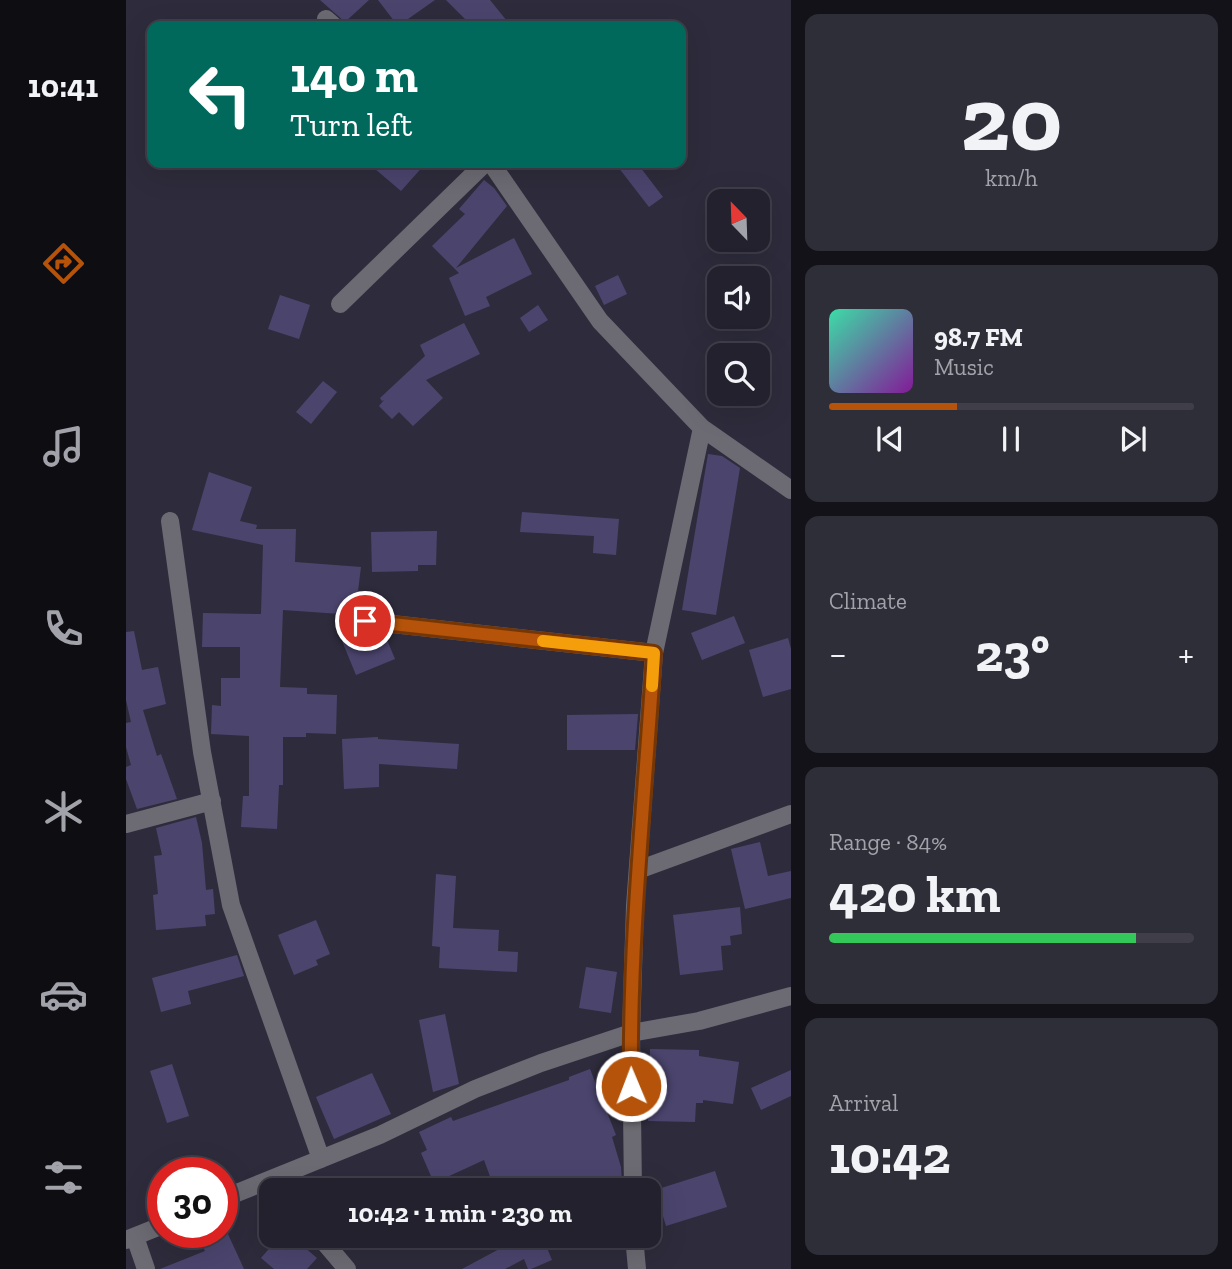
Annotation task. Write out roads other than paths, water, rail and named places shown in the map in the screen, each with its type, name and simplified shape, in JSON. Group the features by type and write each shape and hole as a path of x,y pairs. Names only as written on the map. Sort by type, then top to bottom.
{"street":[{"path":"340,304 480,168"},
{"path":"494,168 600,321 702,428 791,490"},
{"path":"633,1178 631,1033 638,870 654,653 702,428"},
{"path":"170,521 202,752 232,905 321,1159"},
{"path":"365,621 654,653"},
{"path":"126,824 212,801"},
{"path":"638,870 791,814"},
{"path":"288,1178 321,1159 380,1135 475,1089 541,1063 631,1033 699,1021 791,996"},
{"path":"238,1195 259,1189"},
{"path":"146,1269 130,1238 147,1231"},
{"path":"329,1248 347,1269"},
{"path":"635,1248 637,1269"}]}
